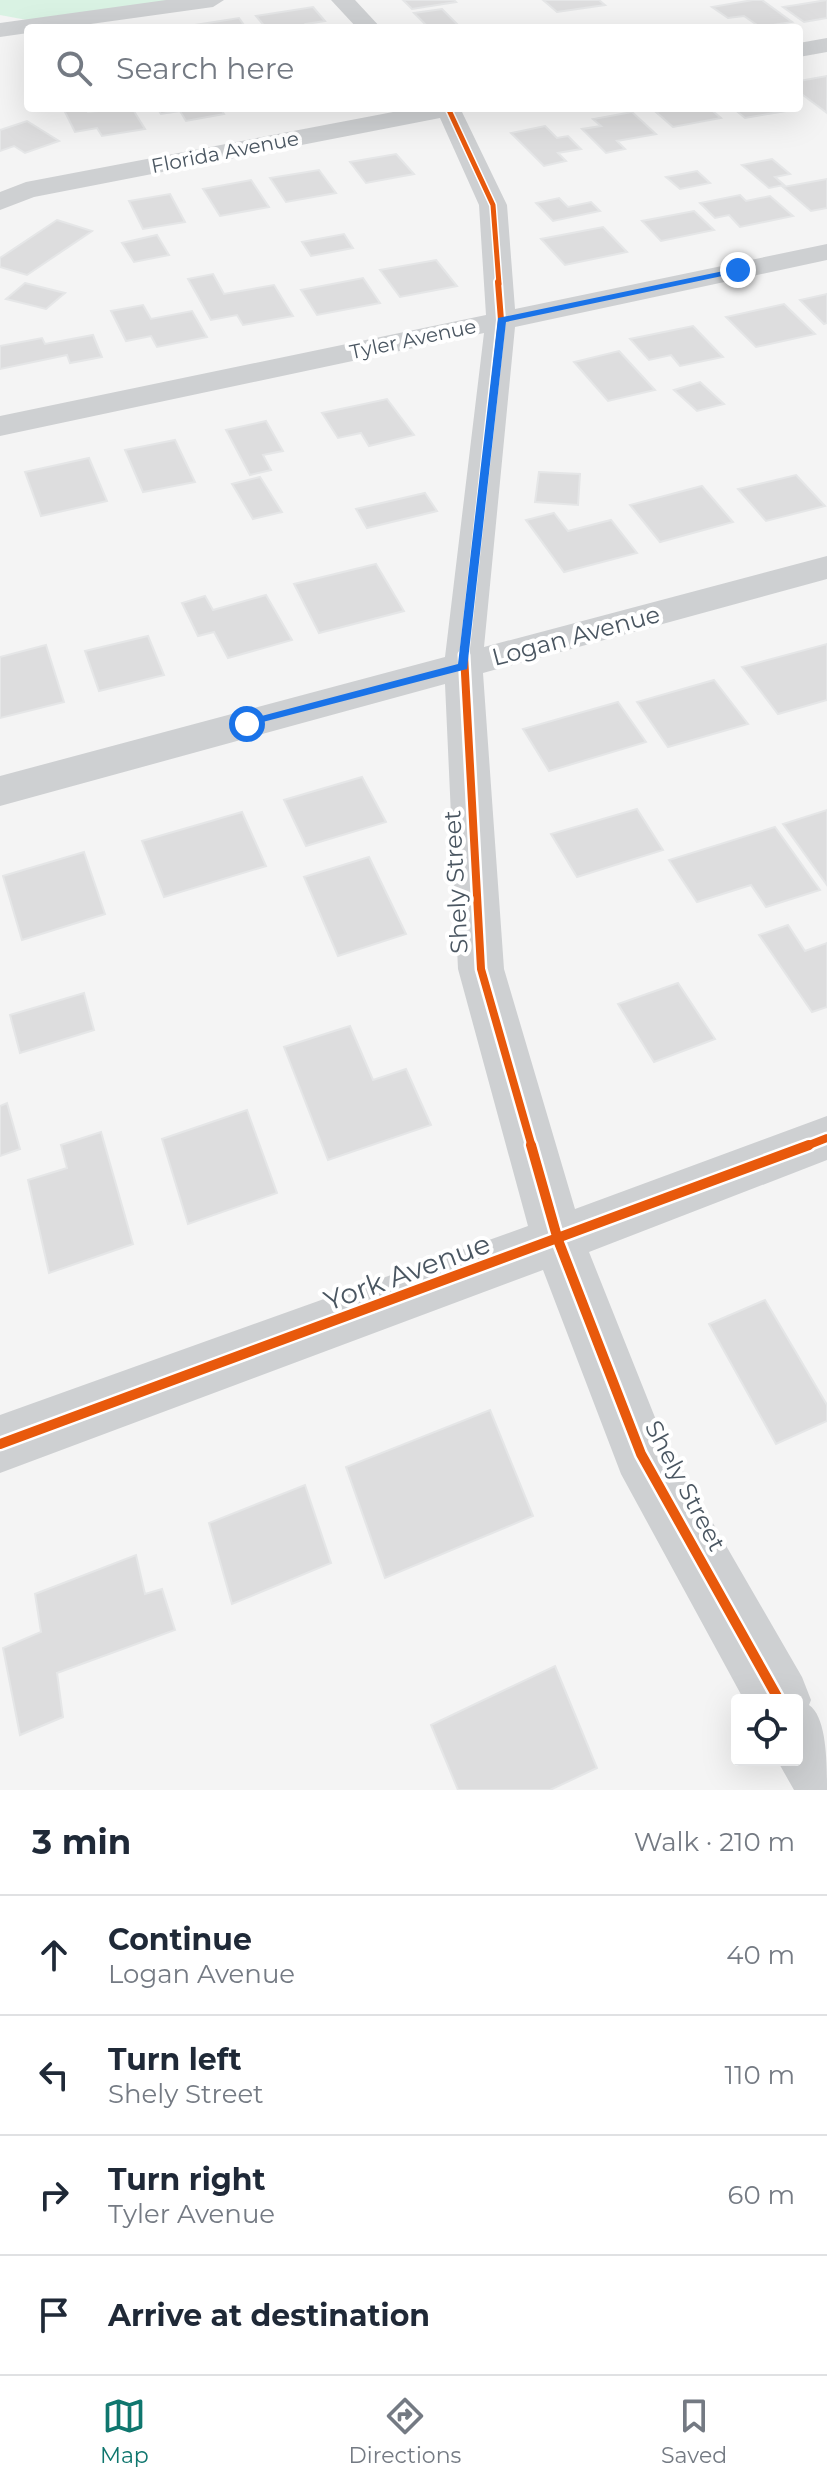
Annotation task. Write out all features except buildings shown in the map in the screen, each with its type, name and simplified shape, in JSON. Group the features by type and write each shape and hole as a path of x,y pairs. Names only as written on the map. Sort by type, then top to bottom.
{"street":[{"path":"43,24 213,0"},
{"path":"342,0 366,24"},
{"path":"0,30 24,27"},
{"path":"803,49 827,45"},
{"name":"Florida Avenue","path":"0,202 26,190 429,112"},
{"name":"Shely Street","path":"452,112 493,205 501,320 463,666 481,969 558,1240 641,1454 776,1694"},
{"name":"Tyler Avenue","path":"0,426 827,252"},
{"name":"Logan Avenue","path":"0,791 827,567"},
{"name":"York Avenue","path":"0,1444 827,1138"}],"green space":[{"path":"0,0 177,0 27,20 0,15"}],"cycle path":[{"path":"450,112 493,205 501,320 463,666 481,969 558,1240 641,1454 776,1694"},
{"path":"0,1444 827,1138"}],"route":[{"path":"247,724 463,666 501,320 738,270"}]}
